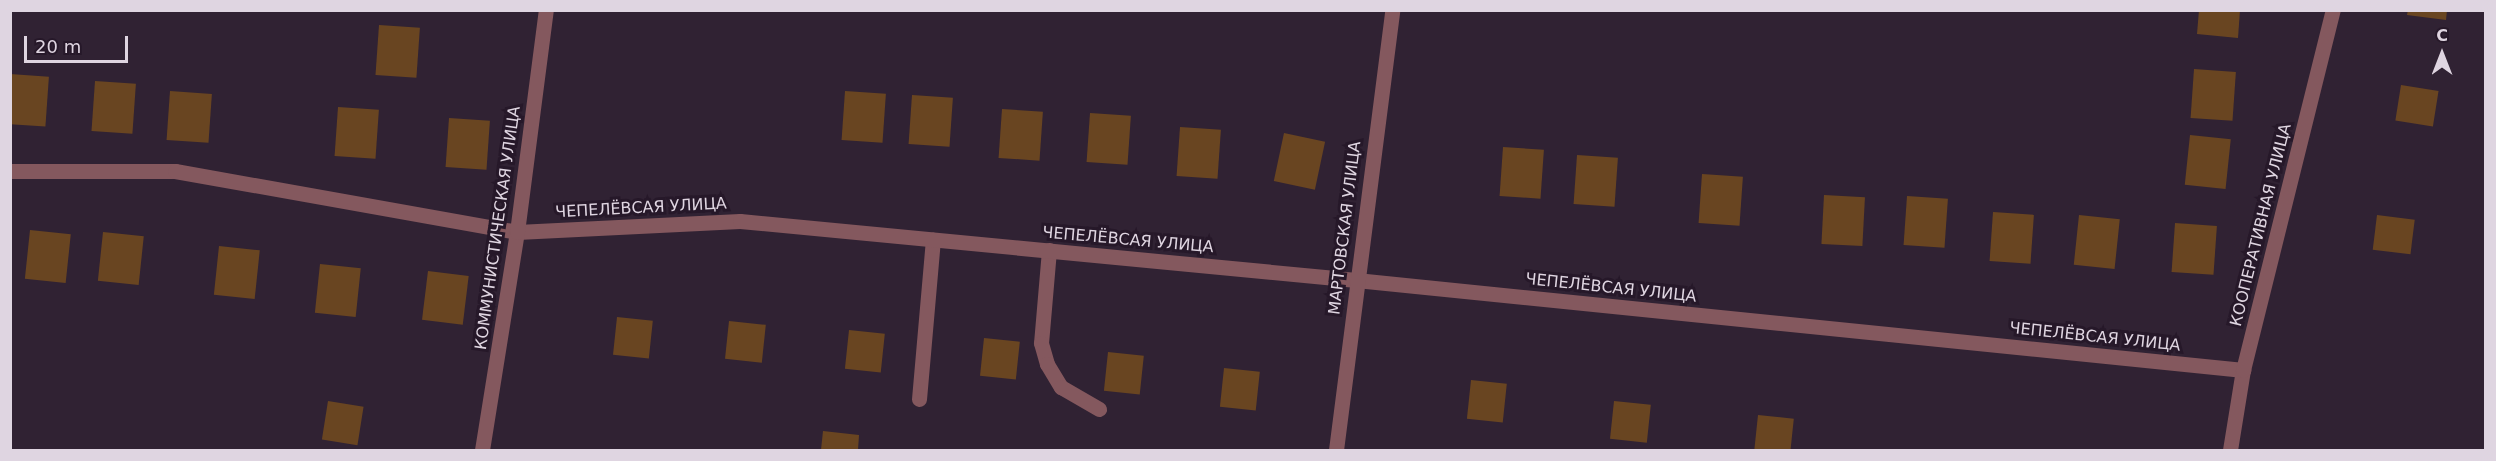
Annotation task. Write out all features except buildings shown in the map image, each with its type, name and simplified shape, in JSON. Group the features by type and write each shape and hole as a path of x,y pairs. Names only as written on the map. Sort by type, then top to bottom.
{"street":[{"name":"КОММУНИСТИЧЕСКАЯ УЛИЦА","path":"482,450 517,232 546,10"},
{"name":"МАРТОВСКАЯ УЛИЦА","path":"1336,450 1392,10"},
{"name":"КООПЕРАТИВНАЯ УЛИЦА","path":"2230,450 2243,370 2333,10"},
{"name":"ЧЕПЕЛЁВСАЯ УЛИЦА","path":"10,171 175,171 517,232 740,221 1356,280 2243,370"},
{"path":"919,399 933,240"},
{"path":"1049,250 1041,343 1047,364 1061,387 1099,409"}]}
